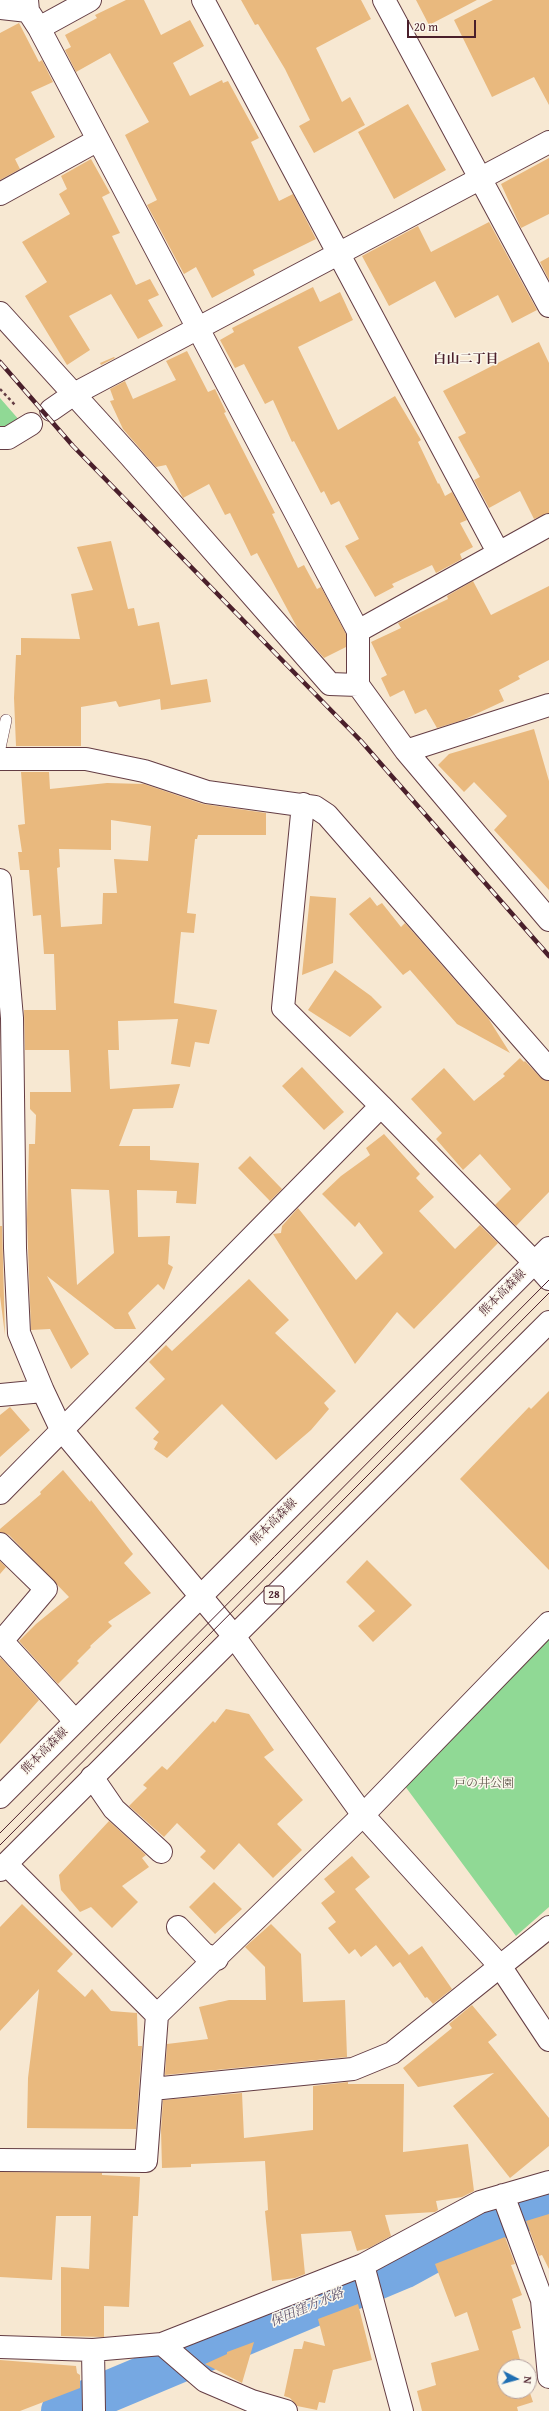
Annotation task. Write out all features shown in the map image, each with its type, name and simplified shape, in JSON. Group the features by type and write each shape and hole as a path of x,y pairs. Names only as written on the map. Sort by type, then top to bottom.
{"street":[{"path":"0,8 31,13 90,0"},
{"path":"203,0 340,252 498,552"},
{"path":"384,0 549,306"},
{"path":"31,13 358,631 358,685 406,751 549,920"},
{"path":"0,194 98,140"},
{"path":"51,410 74,394 302,275 340,252 549,142"},
{"path":"0,313 241,580 330,684 358,685"},
{"path":"0,438 8,438 31,424"},
{"path":"358,631 549,525"},
{"path":"406,751 549,705"},
{"path":"0,759 86,759 144,772 207,792 303,804 315,807 327,815 549,1069"},
{"path":"303,804 283,1008 381,1106 542,1255 549,1279"},
{"path":"0,880 1,907 12,1018 6,1133 20,1333 43,1391 61,1429 233,1635 363,1815 500,1966 549,2040"},
{"path":"0,1492 381,1106"},
{"name":"熊本高森線","path":"0,1797 200,1595 542,1255"},
{"name":"28","path":"3,1867 233,1635 549,1322"},
{"path":"2,1392 43,1391"},
{"path":"0,1544 46,1589 2,1641 75,1721"},
{"path":"0,2160 146,2160 157,2015 217,1959 363,1815 549,1623"},
{"path":"92,1778 114,1809 161,1852"},
{"path":"3,1867 157,2015"},
{"path":"178,1926 204,1954 217,1959"},
{"path":"152,2089 353,2069 392,2053 549,1927"},
{"path":"0,2347 93,2350 162,2344 363,2265 480,2202 549,2182"},
{"path":"504,2195 542,2300 549,2377"},
{"path":"363,2265 402,2411"},
{"path":"162,2344 205,2381 253,2406 286,2411"},
{"path":"93,2350 94,2411"}],"lane":[{"path":"0,748 6,720"}],"green space":[{"path":"0,398 20,421 0,432"},
{"name":"戸の井公園","path":"549,1638 549,1907 516,1936 399,1778"}],"building":[{"path":"126,0 144,0 161,35 190,20 204,46 173,63 190,96 222,80 223,83 228,81 259,138 251,142 279,201 293,194 316,239 253,270 255,275 212,298 196,267 184,274 147,205 157,200 125,135 149,122 110,53 76,72 65,50 71,47 65,35 97,18 95,15"},
{"path":"241,0 361,0 371,19 316,48 342,102 350,97 365,125 314,153 299,126 310,120 285,69 258,24 255,25"},
{"path":"416,0 477,0 429,25"},
{"path":"493,0 549,0 549,105 534,77 492,97 454,20"},
{"path":"19,23 39,62 42,60 53,82 31,92 55,137 15,159 20,169 0,180 0,33"},
{"path":"408,104 446,170 394,199 358,132"},
{"path":"549,158 549,214 521,228 501,184"},
{"path":"91,159 110,193 102,197 120,233 112,236 136,285 150,279 159,295 148,300 163,326 138,339 111,294 69,316 90,350 67,365 25,296 47,282 22,242 70,214 59,194 67,189 61,176"},
{"path":"489,222 537,310 512,323 498,295 455,318 435,281 389,306 362,256 418,226 431,252"},
{"path":"549,257 549,280 540,262"},
{"path":"313,287 320,302 340,292 353,320 298,347 338,430 395,396 421,440 418,442 438,484 439,483 445,496 452,492 467,520 460,523 473,547 460,554 462,559 436,573 432,565 392,584 394,587 375,597 345,546 359,539 339,501 331,505 324,491 321,493 294,441 292,442 273,400 265,404 244,364 235,368 220,340 234,332 232,328"},
{"path":"539,342 549,363 549,513 534,519 520,491 489,508 474,480 480,477 458,437 466,433 443,391"},
{"path":"187,351 208,392 215,389 226,412 224,413 275,513 272,514 298,568 304,565 317,589 321,587 346,634 346,647 324,658 298,629 257,553 251,556 230,513 225,515 209,484 183,498 166,465 156,467 123,429 110,401 114,400 110,389 125,381 133,399 176,380 166,361"},
{"path":"114,357 115,358 101,365 100,363"},
{"path":"111,541 128,609 134,608 138,626 159,622 171,685 207,679 211,702 161,710 160,699 119,707 116,701 81,707 81,746 16,746 14,698 16,655 21,655 21,638 80,639 71,594 93,590 77,547"},
{"path":"473,581 491,615 549,586 549,660 518,676 520,679 499,690 504,701 463,720 437,728 426,709 415,714 404,690 390,697 381,678 387,675 371,642 401,628 398,623 448,599 447,596"},
{"path":"534,729 549,781 549,890 494,830 507,816 474,782 464,792 438,765 449,754"},
{"path":"21,772 49,772 50,789 107,783 144,784 203,804 266,813 266,835 198,835 197,839 195,839 187,913 196,914 194,933 181,932 174,1003 217,1010 209,1044 195,1042 190,1067 171,1064 178,1019 118,1021 119,1050 108,1050 110,1089 180,1084 173,1108 133,1109 119,1146 150,1146 150,1160 199,1163 196,1204 176,1203 177,1191 137,1190 138,1237 170,1236 168,1264 173,1267 164,1290 158,1284 128,1313 136,1329 115,1329 47,1276 89,1354 71,1369 50,1329 31,1330 27,1220 29,1144 35,1144 36,1115 30,1109 30,1092 71,1092 69,1050 25,1050 24,1010 56,1010 54,954 44,954 41,915 33,916 29,870 20,870 18,852 22,852 18,825 25,824","holes":["111,820 151,826 148,861 114,859 117,893 103,893 102,924 61,927 57,868 60,867 59,849 111,850","71,1189 109,1190 114,1253 77,1285"]},
{"path":"310,896 336,898 333,963 302,975"},
{"path":"370,897 377,906 382,903 401,927 405,923 488,1018 510,1053 457,1024 410,970 403,975 349,914"},
{"path":"335,970 371,996 382,1007 350,1037 308,1010"},
{"path":"520,1058 524,1062 525,1061 540,1077 549,1081 549,1192 516,1226 495,1205 511,1189 480,1154 463,1170 436,1139 442,1133 411,1099 444,1068 474,1101 505,1076 503,1074"},
{"path":"302,1067 344,1112 324,1130 282,1086"},
{"path":"384,1134 420,1174 416,1178 434,1197 419,1211 455,1249 480,1225 498,1243 414,1329 397,1312 355,1364 273,1234 281,1233 282,1226 298,1208 356,1280 383,1253 359,1222 355,1227 322,1194 341,1176 370,1155 366,1148"},
{"path":"250,1156 282,1189 270,1201 238,1168"},
{"path":"0,1226 2,1226 5,1335 0,1296"},
{"path":"249,1279 289,1320 275,1333 336,1391 324,1403 329,1409 311,1430 276,1460 222,1404 167,1458 154,1449 158,1442 153,1439 159,1432 135,1408 165,1379 149,1362 166,1345 172,1351"},
{"path":"549,1391 549,1570 460,1479 529,1407 531,1409"},
{"path":"10,1407 30,1430 0,1457 0,1415"},
{"path":"63,1470 90,1502 91,1500 133,1554 124,1563 151,1593 108,1622 112,1626 90,1646 91,1647 77,1661 79,1663 58,1684 19,1641 36,1624 69,1597 9,1535 0,1532 0,1529 41,1494 40,1492"},
{"path":"367,1560 412,1605 373,1642 358,1626 375,1611 346,1582"},
{"path":"0,1561 6,1567 0,1574"},
{"path":"1,1658 39,1700 0,1744 0,1659"},
{"path":"226,1709 249,1714 274,1750 264,1757 303,1800 277,1824 302,1850 273,1878 239,1843 214,1870 200,1857 206,1851 177,1823 164,1837 129,1806 147,1788 143,1785 162,1766 167,1770 213,1721 215,1723"},
{"path":"109,1821 146,1855 142,1858 149,1867 122,1886 138,1902 112,1928 91,1907 80,1912 61,1890 59,1875"},
{"path":"352,1856 370,1877 355,1889 409,1955 422,1946 452,1989 433,2004 427,1997 425,1998 400,1962 393,1967 376,1945 361,1957 355,1949 349,1954 328,1928 336,1922 321,1903 335,1892 324,1879"},
{"path":"214,1882 242,1909 215,1934 189,1907"},
{"path":"22,1904 73,1954 57,1971 85,1997 92,1989 111,2011 137,2013 138,2046 142,2046 136,2129 27,2128 28,2078 39,1989 0,2031 0,1927"},
{"path":"271,1924 301,1954 303,2002 345,2000 347,2057 165,2075 167,2044 208,2039 199,2007 229,2000 266,2000 265,1967 245,1947"},
{"path":"472,2005 497,2035 488,2042 549,2118 549,2146 510,2178 453,2106 494,2073 418,2087 403,2068 452,2028 449,2024"},
{"path":"348,2082 348,2084 404,2084 403,2152 468,2144 474,2191 462,2197 436,2201 438,2210 435,2212 385,2215 391,2236 369,2248 357,2251 351,2231 301,2234 305,2274 295,2278 272,2281 265,2211 268,2210 265,2161 191,2164 191,2167 162,2168 161,2130 163,2100 242,2093 244,2138 313,2130 313,2086"},
{"path":"0,2172 102,2173 102,2175 140,2177 138,2216 133,2216 129,2307 104,2306 104,2337 61,2336 61,2267 89,2269 91,2216 56,2216 52,2280 0,2277"},
{"path":"549,2214 549,2269 542,2255 539,2256 526,2221"},
{"path":"505,2237 515,2264 511,2265 522,2295 512,2299 521,2328 512,2331 520,2359 497,2359 497,2399 532,2399 533,2402 517,2407 518,2411 422,2411 417,2391 436,2385 431,2363 479,2350 467,2312 455,2317 435,2264"},
{"path":"358,2304 372,2360 333,2370 325,2403 319,2402 317,2410 297,2406 290,2398 284,2396 294,2349 302,2349 304,2341 325,2346 318,2319"},
{"path":"254,2342 242,2383 205,2364 227,2354 227,2352"},
{"path":"0,2360 76,2366 77,2373 80,2375 80,2388 20,2411 0,2411"}],"waterway":[{"name":"保田窪方水路","path":"62,2411 403,2268 487,2222 549,2203"}],"tram line":[{"path":"0,1833 549,1280"},
{"path":"0,1845 549,1293"}],"railway":[{"path":"0,362 73,446 361,741 549,956"}],"district":[{"name":"白山二丁目","path":"466,360"}]}
